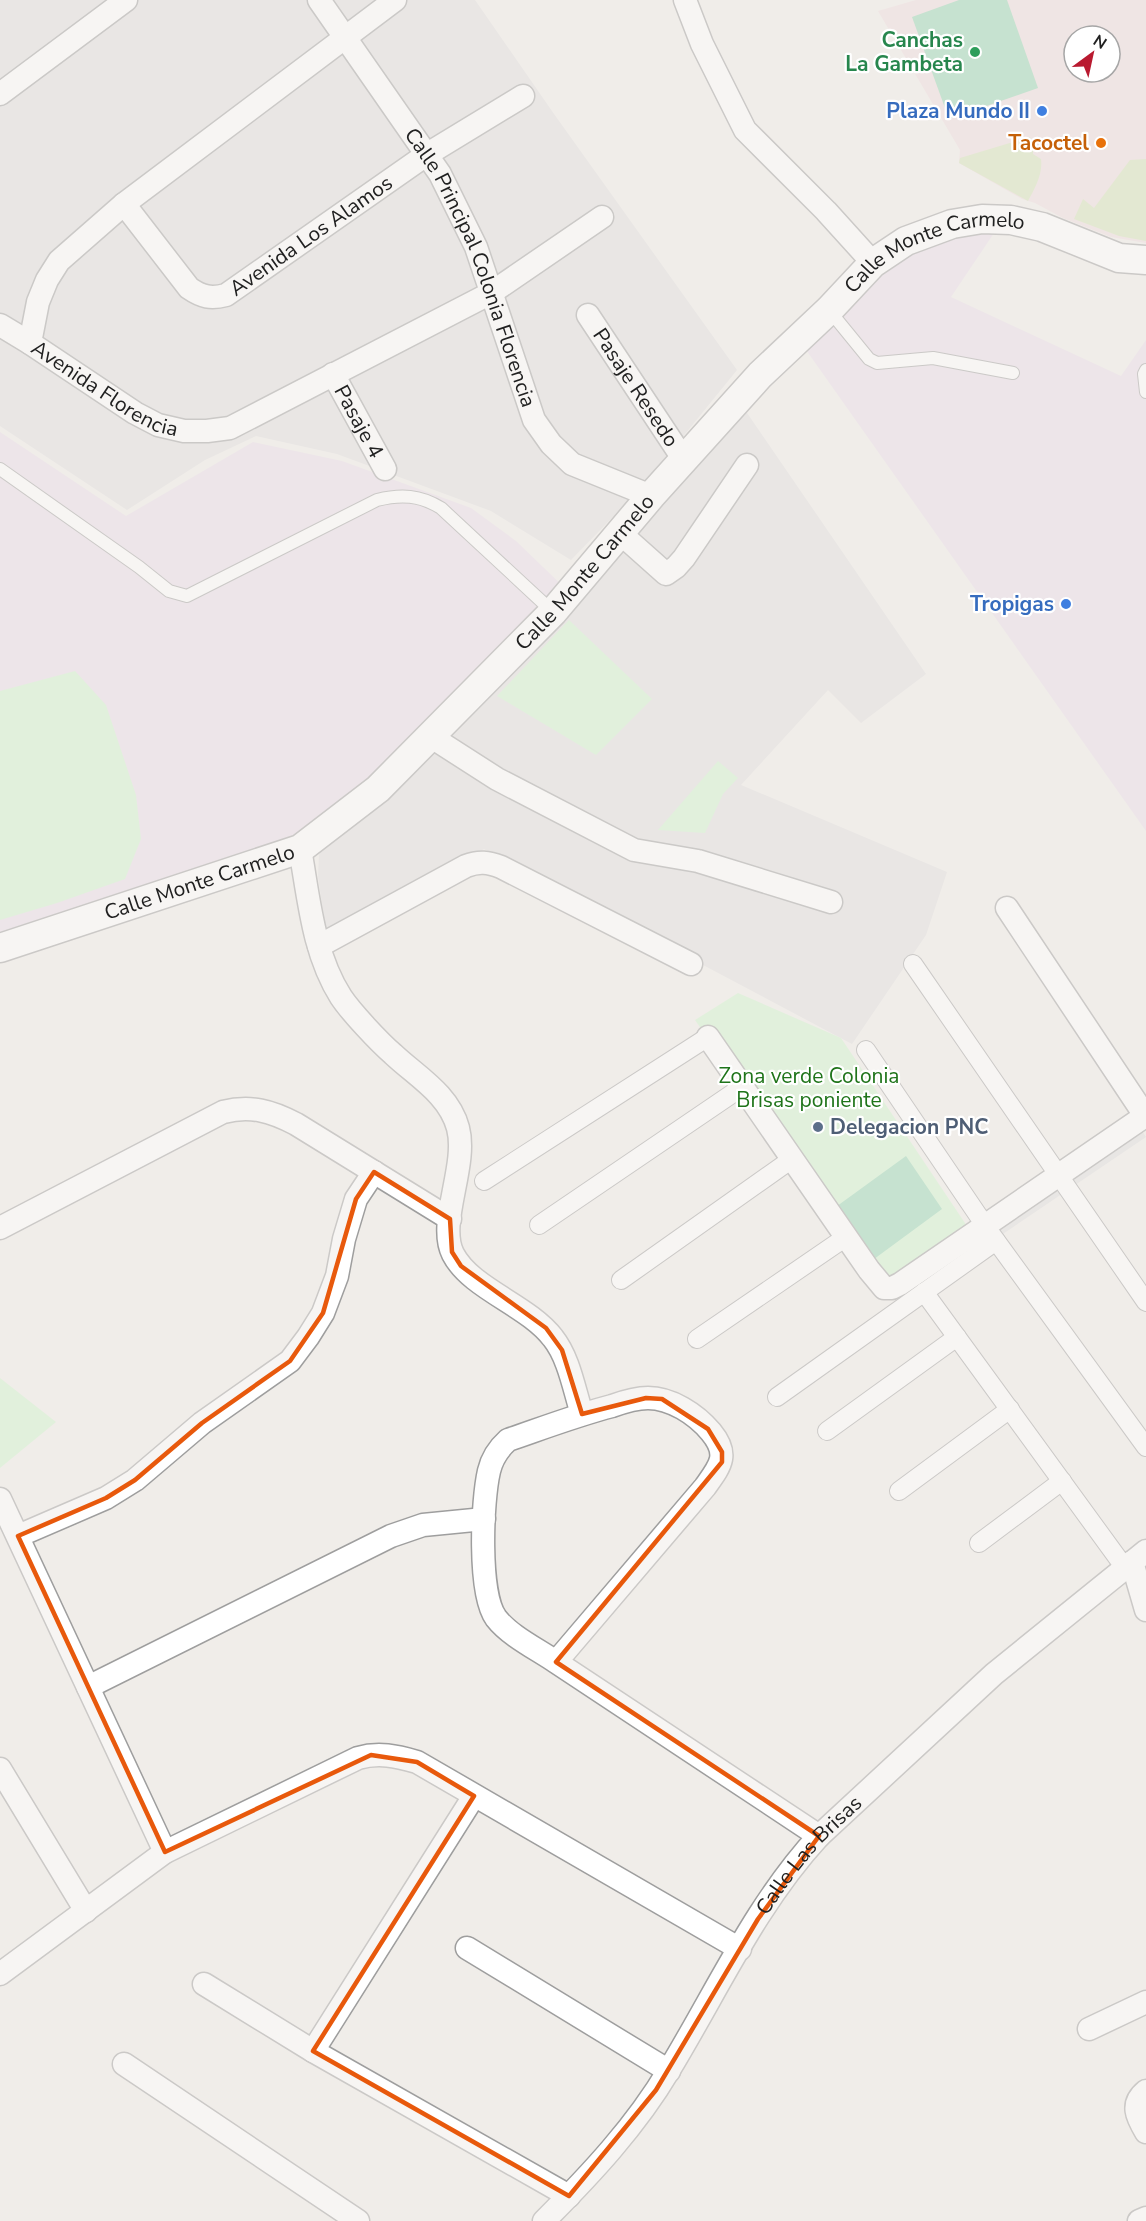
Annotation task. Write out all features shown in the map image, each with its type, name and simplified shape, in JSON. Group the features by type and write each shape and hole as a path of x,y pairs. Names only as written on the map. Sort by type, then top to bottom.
{"street":[{"path":"0,94 126,0"},
{"name":"Calle Principal Colonia Florencia","path":"318,0 440,174 476,247 534,420 551,444 572,464 651,496"},
{"name":"Avenida Florencia","path":"395,0 124,204 58,261 38,302 30,343 135,413 158,425 184,430 207,431 230,428 491,292 602,217"},
{"path":"685,0 702,44 745,130 826,211 873,263"},
{"path":"426,155 523,96"},
{"name":"Avenida Los Alamos","path":"124,204 189,288 201,296 215,298 226,295 426,155"},
{"name":"Calle Monte Carmelo","path":"0,948 300,849 378,789 553,612 651,496 760,375 829,310 873,263 906,241 952,224 982,219 1011,219 1042,227 1119,258 1146,261"},
{"name":"Pasaje Resedo","path":"588,315 684,460"},
{"path":"0,325 30,343"},
{"name":"Pasaje 4","path":"333,374 385,469"},
{"path":"620,533 666,574 684,558 747,465"},
{"path":"430,736 497,779 634,850 698,861 831,902"},
{"path":"300,849 314,932 325,964 342,998 392,1054 427,1083 448,1105 458,1128 460,1146 457,1182 448,1234 452,1252 461,1266 532,1317 554,1339 562,1350 582,1414"},
{"path":"319,946 466,866 477,862 488,862 691,964"},
{"path":"777,1397 924,1292 1058,1177 1145,1117 1007,908"},
{"path":"913,964 1146,1302"},
{"path":"484,1181 708,1037 846,1237 884,1288 892,1288 991,1234"},
{"path":"866,1050 991,1234 1146,1447"},
{"path":"539,1225 742,1087"},
{"path":"0,1228 224,1112 257,1108 274,1113 450,1219"},
{"path":"621,1280 792,1159"},
{"path":"18,1536 74,1513 125,1486 162,1459 202,1423 290,1361 323,1313 337,1276 344,1239 356,1199 374,1172"},
{"path":"698,1339 846,1237"},
{"path":"924,1292 1062,1481 1135,1560 1146,1610"},
{"path":"827,1431 957,1337"},
{"path":"556,1662 705,1487 722,1462 722,1452 718,1441 708,1429 676,1405 662,1399 646,1398 582,1414 508,1440 500,1447 489,1472 484,1519 484,1574 491,1609 496,1618 505,1626 556,1662 819,1836"},
{"path":"899,1491 1010,1409"},
{"path":"979,1543 1062,1481"},
{"path":"0,1499 165,1852"},
{"path":"88,1687 391,1536 423,1525 484,1519"},
{"name":"Calle Las Brisas","path":"544,2221 630,2126 669,2071 787,1874 819,1836 994,1674 1135,1560"},
{"path":"0,1974 165,1852 358,1758 371,1755 398,1756 417,1762 740,1949"},
{"path":"0,1769 86,1911"},
{"path":"313,2051 474,1796"},
{"path":"466,1948 669,2071"},
{"path":"204,1984 313,2051 569,2196"},
{"path":"1089,2029 1146,2002"},
{"path":"124,2064 358,2221"},
{"path":"1146,2091 1137,2101 1136,2109 1137,2117 1146,2132"},
{"path":"1139,2221 1146,2218"}],"lane":[{"path":"829,310 869,359 877,363 933,358 1013,373"},
{"path":"1146,370 1144,374 1146,392"},
{"path":"0,470 111,547 169,591 187,596 377,500 410,495 430,501 441,508 553,612"}],"highlighted area":[{"path":"374,1172 450,1219 452,1252 461,1266 546,1328 562,1350 582,1414 646,1398 662,1399 708,1429 722,1452 722,1462 556,1662 819,1836 758,1919 656,2090 569,2196 313,2051 474,1796 417,1762 371,1755 165,1852 18,1536 106,1498 135,1480 202,1423 290,1361 323,1313 356,1199"}],"shaded area":[{"path":"0,0 475,0 737,370 642,487 571,560 491,511 337,454 256,436 205,460 127,510 0,426"},
{"name":"Plaza Mundo II","path":"916,0 1146,0 1146,243 1111,237 1022,199 959,163 960,150 878,11"},
{"name":"Tropigas","path":"974,231 994,233 951,297 1121,376 1146,340 1146,831 804,347 905,252"},
{"path":"743,407 926,674 861,723 828,690 741,785 947,872 926,935 852,1044 484,849 327,937 318,877 319,855 326,841"},
{"path":"0,432 126,516 253,442 342,461 471,508 516,541 570,593 300,849 0,948"},
{"path":"1130,1113 1146,1137 997,1238 981,1217"}],"green space":[{"name":"Canchas La Gambeta","path":"959,0 1007,0 1038,88 949,119 912,17"},
{"path":"1030,137 1033,143 1033,154 1041,159 1041,170 1028,201 959,163 960,158"},
{"path":"1146,159 1146,241 1119,236 1074,219 1083,199 1094,208 1130,160"},
{"path":"569,620 652,699 596,755 497,696"},
{"path":"75,671 106,705 136,795 141,839 125,879 0,920 0,691"},
{"path":"718,761 738,778 723,794 705,833 658,830"},
{"name":"Zona verde Colonia Brisas poniente","path":"738,993 841,1038 973,1235 900,1284 869,1270 695,1020"},
{"path":"906,1156 942,1209 870,1262 833,1209"},
{"path":"0,1378 56,1422 0,1468"}],"place":[{"name":"Canchas La Gambeta","path":"975,52"},
{"name":"Plaza Mundo II","path":"1042,111"},
{"name":"Tacoctel","path":"1101,143"},
{"name":"Tropigas","path":"1066,604"},
{"name":"Delegacion PNC","path":"818,1127"}]}
